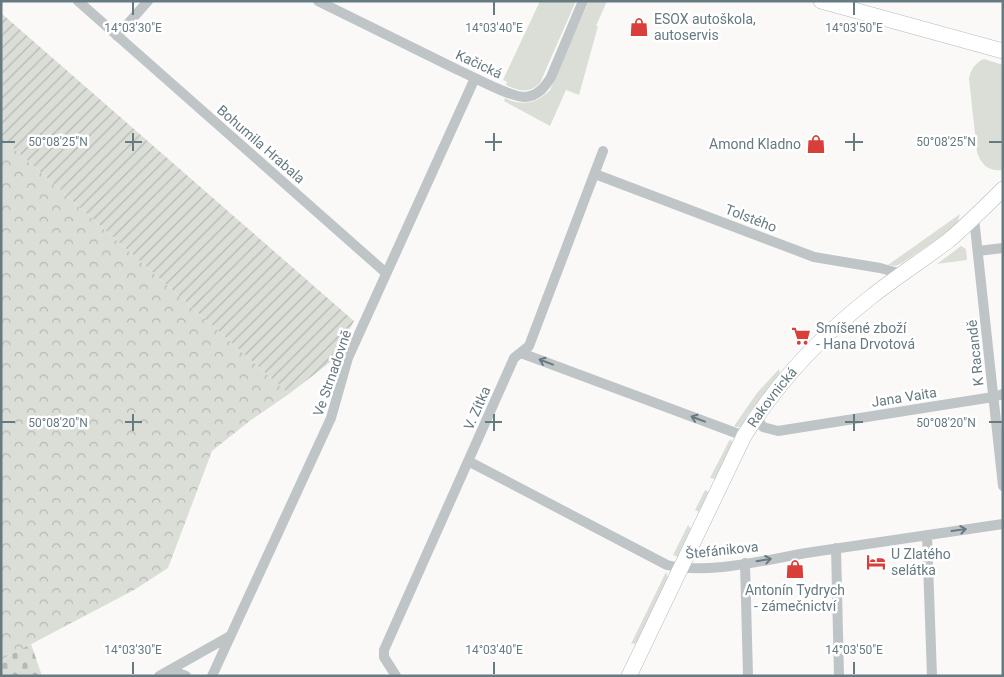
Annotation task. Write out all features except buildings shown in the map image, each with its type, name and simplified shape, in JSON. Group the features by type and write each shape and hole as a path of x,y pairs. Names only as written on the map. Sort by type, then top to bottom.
{"main road":[{"path":"821,1 1003,51"},
{"name":"Rakovnická","path":"629,676 744,436 782,382 810,352 860,306 947,241 974,218 1003,188"}],"street":[{"name":"Bohumila Hrabala","path":"78,1 386,274"},
{"path":"117,36 148,1"},
{"name":"Kačická","path":"318,1 475,78 514,95 526,97 536,94 544,88 551,77 583,1"},
{"name":"Ve Strnadovně","path":"212,676 331,418 348,358 475,78"},
{"name":"V. Zítka","path":"396,676 384,657 384,650 514,358 529,346 603,151"},
{"name":"Tolstého","path":"595,174 814,256 902,274"},
{"name":"K Racandě","path":"974,218 998,395 1003,486"},
{"path":"978,251 1003,248"},
{"path":"521,353 744,436"},
{"name":"Jana Vaita","path":"756,417 763,427 778,431 998,395"},
{"name":"Štefánikova","path":"468,461 667,565 681,568 695,569 745,563 1003,524"},
{"path":"927,535 932,676"},
{"path":"836,548 839,676"},
{"path":"745,563 748,676"},
{"path":"159,676 231,635"},
{"path":"170,670 186,676"}],"green space":[{"path":"540,1 576,1 540,83 528,90 515,89 506,85 507,82 503,80"},
{"path":"589,1 607,1 596,26 598,26 579,95 566,90 550,126 504,101 505,98 523,103 534,101 550,90"},
{"path":"1,13 354,321 333,360 289,394 1,137"},
{"path":"984,59 1003,65 1003,170 994,170 986,167 977,152 969,79 974,67"},
{"path":"1,137 289,394 251,420 212,451 168,568 134,590 1,660"},
{"path":"960,214 957,224 952,230 902,263 896,266 888,265"},
{"path":"961,246 966,249 967,260 937,264"},
{"path":"779,369 780,373 747,416 742,427 734,426 757,393"},
{"path":"730,439 733,443 715,479 710,478"},
{"path":"705,490 709,492 699,512 695,510"},
{"path":"688,525 691,529 678,557 673,555"},
{"path":"666,572 668,578 638,643 631,644"},
{"path":"31,644 42,676 1,676 1,660"}],"place":[{"name":"ESOX autoškola, autoservis","path":"639,27"},
{"name":"Amond Kladno","path":"816,144"},
{"name":"Smíšené zboží - Hana Drvotová","path":"801,336"},
{"name":"U Zlatého selátka","path":"876,562"},
{"name":"Antonín Tydrych - zámečnictví","path":"795,569"}]}
